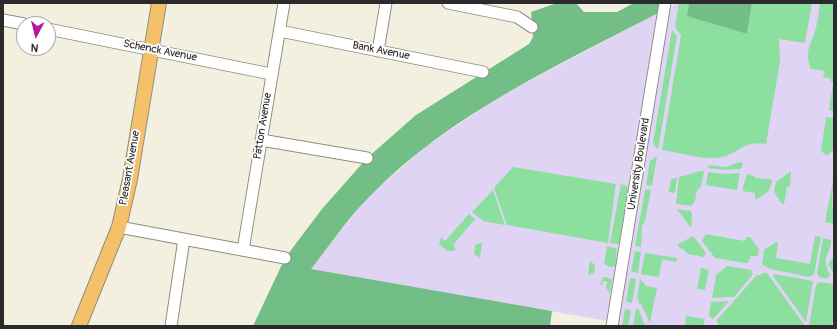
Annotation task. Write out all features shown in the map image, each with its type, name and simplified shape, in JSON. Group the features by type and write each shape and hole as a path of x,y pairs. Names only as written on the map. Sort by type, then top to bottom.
{"main road":[{"name":"Pleasant Avenue","path":"79,326 119,226 130,179 159,3"}],"street":[{"name":"Patton Avenue","path":"243,250 284,3"},
{"path":"378,51 386,3"},
{"path":"448,3 501,8 532,27"},
{"name":"University Boulevard","path":"612,326 665,3"},
{"path":"3,20 16,22"},
{"name":"Schenck Avenue","path":"56,31 271,74"},
{"name":"Bank Avenue","path":"280,31 483,72"},
{"path":"261,140 366,158"},
{"path":"119,226 285,258"},
{"path":"171,326 184,239"}],"shaded area":[{"path":"677,3 834,3 834,326 612,326 613,322 310,269 369,196 425,147 499,97"}],"green space":[{"path":"557,3 576,3 584,12 617,12 634,3 659,3 664,10 547,70 472,114 436,139 402,166 362,204 311,269 552,311 550,326 253,326 285,258 322,209 367,158 416,115 529,44 533,37 531,12"},
{"path":"679,3 689,3 688,16 747,34 752,3 812,3 805,43 779,39 780,61 766,144 751,144 724,157 717,158 698,157 662,150 681,35 675,27"},
{"path":"689,3 752,3 747,34 687,16"},
{"path":"820,3 834,3 834,83 831,82 831,79 823,77 825,71 811,69 808,57 809,48 818,19"},
{"path":"672,30 677,36 658,150 653,143"},
{"path":"833,84 834,85 834,111 829,110"},
{"path":"826,117 834,118 834,149 827,156 821,151"},
{"path":"657,156 652,186 646,185 650,161"},
{"path":"739,162 743,163 741,169 724,170 708,168 709,165 726,167"},
{"path":"513,167 616,184 608,243 507,225 494,188"},
{"path":"704,171 701,187 697,190 695,201 692,206 676,204 679,177"},
{"path":"791,171 790,187 787,187 784,204 782,204 774,192 776,182"},
{"path":"708,172 725,174 740,173 737,190 706,185"},
{"path":"747,174 756,178 770,179 772,181 769,191 755,199 755,193 742,191"},
{"path":"834,176 832,201 834,224 825,222"},
{"path":"677,178 675,193 669,192 671,179"},
{"path":"621,184 628,188 619,244 610,243"},
{"path":"493,190 505,225 483,221 472,212"},
{"path":"645,190 651,190 645,221 642,226 641,247 635,246"},
{"path":"677,209 691,211 691,228"},
{"path":"469,214 475,219 453,245 456,249 454,251 447,251 439,244 441,237 445,241"},
{"path":"706,234 745,241 746,237 750,237 759,249 758,256 751,256 748,263 715,258 702,241"},
{"path":"693,236 706,253 704,257 688,254 677,245"},
{"path":"815,236 821,237 814,274 809,277 770,269 762,264 764,250 778,242 776,258 810,264"},
{"path":"823,238 831,240 831,246 826,259 827,268 830,275 827,279 819,277 817,273"},
{"path":"482,243 480,258 474,254 475,246"},
{"path":"607,246 617,249 615,266 610,267 604,264"},
{"path":"635,251 641,252 638,273 631,271"},
{"path":"645,253 677,258 676,262 662,259 659,277 641,274"},
{"path":"832,258 834,258 834,273 828,265"},
{"path":"590,261 595,265 594,273 588,275"},
{"path":"727,266 751,270 753,274 734,297 712,298 716,275"},
{"path":"701,268 709,270 705,290 697,289"},
{"path":"767,273 805,326 720,326 716,321 757,275"},
{"path":"774,274 813,281 806,322 773,276"},
{"path":"603,277 607,277 612,280 610,293 606,288 607,282 603,281 602,285 600,285"},
{"path":"630,279 636,279 632,303 626,302"},
{"path":"640,279 646,286 657,288 650,323 641,304 638,303 639,299 637,298"},
{"path":"819,282 834,284 834,314 832,326 809,326 816,285"},
{"path":"729,301 713,319 709,316 711,302"},
{"path":"625,309 631,310 628,326 622,326"},
{"path":"636,309 639,310 645,326 633,326"},
{"path":"686,316 705,319 703,326 685,326"}]}
